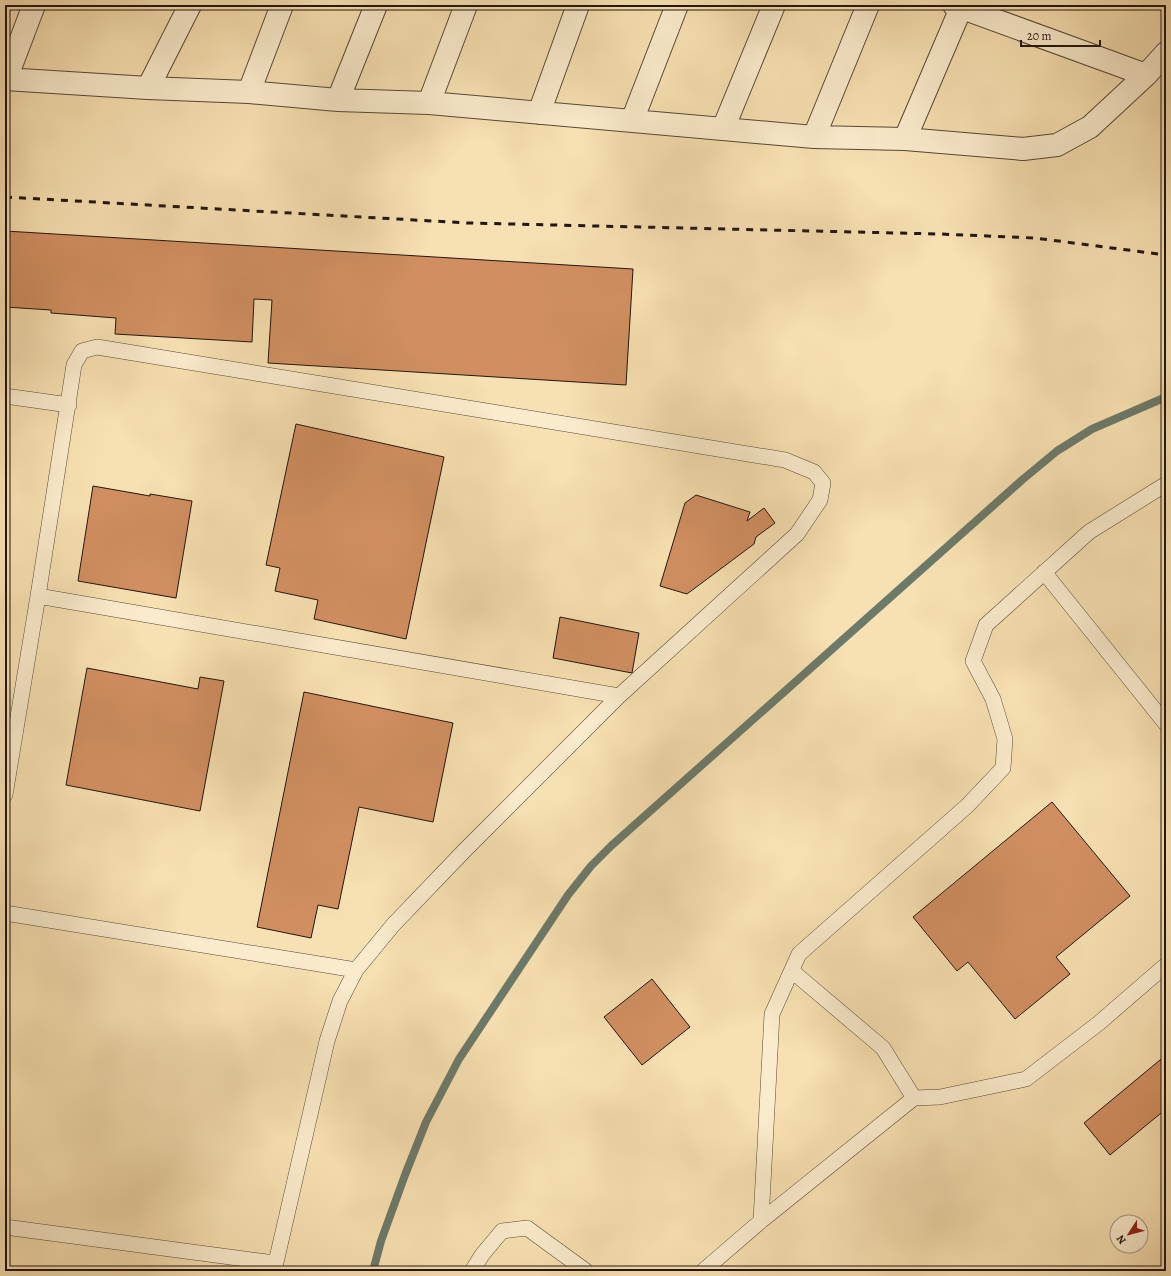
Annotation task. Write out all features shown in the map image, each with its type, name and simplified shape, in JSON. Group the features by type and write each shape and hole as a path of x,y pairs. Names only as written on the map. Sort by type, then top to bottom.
{"street":[{"path":"34,5 5,79 148,88 249,92 338,100 429,104 814,137 905,139 1023,149 1057,145 1090,127 1146,75 1166,52"},
{"path":"148,88 190,5"},
{"path":"249,92 282,5"},
{"path":"338,100 376,5"},
{"path":"429,104 466,5"},
{"path":"539,113 578,5"},
{"path":"632,121 678,5"},
{"path":"723,129 774,5"},
{"path":"814,137 868,5"},
{"path":"905,139 958,6 1146,75"}],"lane":[{"path":"5,794 69,404 74,365 82,351 97,347 785,460 814,472 823,483 820,500 797,534 619,696 458,857 393,925 356,970 340,1001 327,1041 274,1267 5,1227"},
{"path":"5,396 69,404"},
{"path":"761,1221 772,1014 799,954 967,806 1004,768 1005,739 993,699 973,661 986,625 1089,532 1166,484"},
{"path":"1044,572 1166,724"},
{"path":"38,596 619,696"},
{"path":"5,913 356,970"},
{"path":"703,1271 761,1221 914,1098 940,1097 1026,1079 1099,1023 1166,965"},
{"path":"792,971 883,1048 914,1098"},
{"path":"472,1271 482,1255 502,1231 527,1228 586,1271"}],"building":[{"path":"5,231 633,269 626,385 268,363 272,300 254,299 252,342 115,334 116,318 51,313 51,310 5,307"},
{"path":"296,424 444,457 406,639 314,619 318,600 275,591 280,568 266,565"},
{"path":"93,486 150,496 150,494 192,501 176,598 78,581"},
{"path":"696,495 750,512 747,521 764,508 775,523 756,537 754,544 687,594 660,586 685,503"},
{"path":"560,617 639,633 632,673 553,658"},
{"path":"87,668 198,689 200,677 224,681 200,811 66,785"},
{"path":"304,692 453,723 433,822 359,807 338,909 318,905 311,938 257,927"},
{"path":"1052,802 1130,896 1056,957 1070,974 1015,1019 968,962 957,971 913,917"},
{"path":"652,979 690,1027 642,1065 604,1017"},
{"path":"1166,1055 1166,1109 1110,1155 1084,1123"}],"waterway":[{"path":"373,1271 381,1241 426,1122 459,1059 568,895 591,866 611,846 1022,480 1057,451 1092,429 1166,397"}],"railway":[{"path":"5,197 468,223 940,234 1035,238 1166,255"}]}
